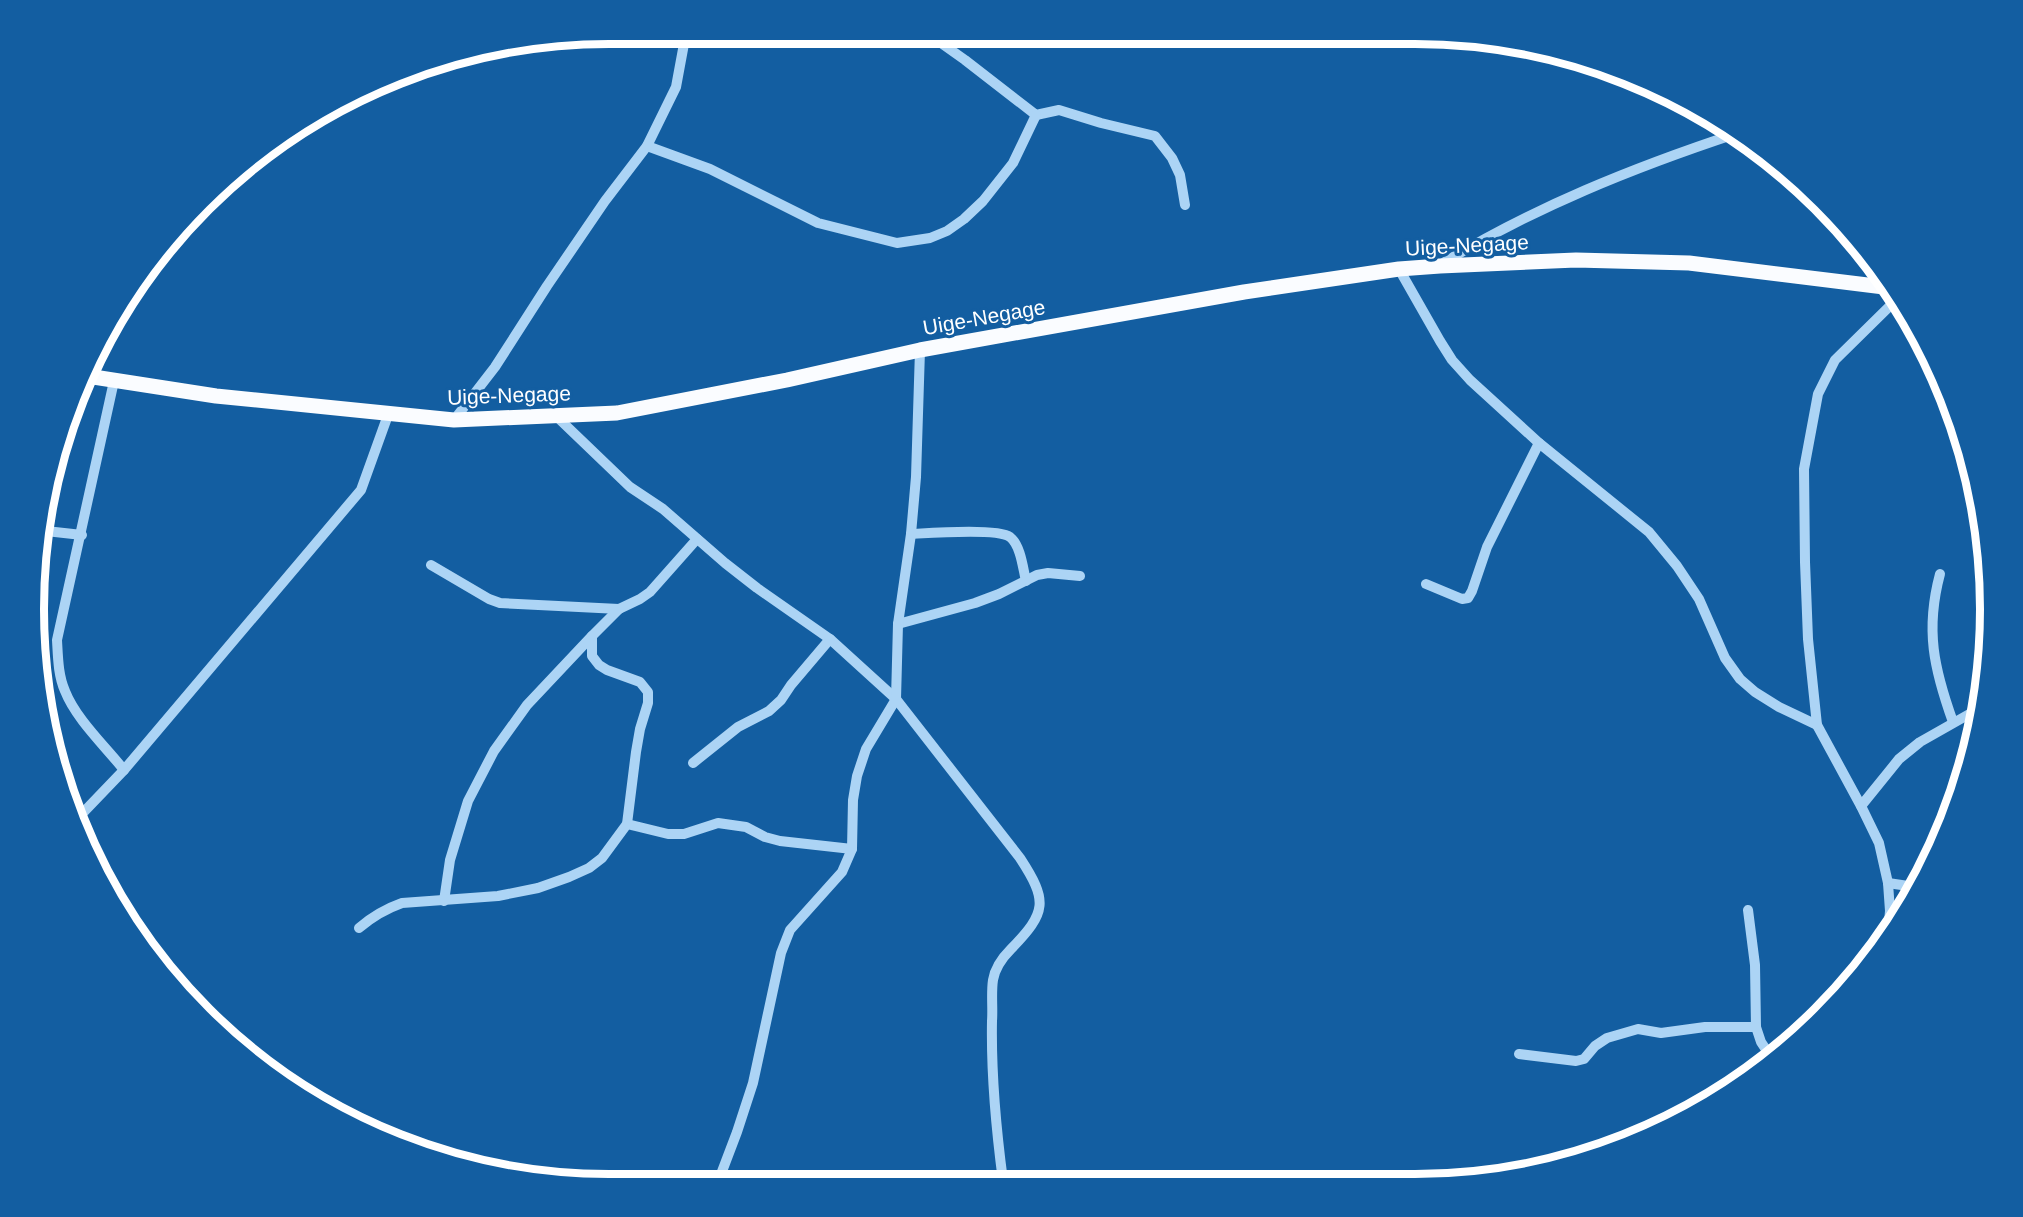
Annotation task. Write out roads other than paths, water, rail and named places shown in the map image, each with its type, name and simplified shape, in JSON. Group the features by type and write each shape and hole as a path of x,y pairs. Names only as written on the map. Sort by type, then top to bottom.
{"main road":[{"name":"Uige-Negage","path":"94,377 216,396 454,420 617,413 787,380 920,350 1244,292 1399,269 1576,260 1689,263 1878,286"}],"street":[{"path":"454,420 495,367 592,220 647,146 676,87 684,44"},
{"path":"942,44 1036,115 1059,111 1155,136 1172,158 1180,175 1185,205"},
{"path":"647,146 710,168 818,223 897,243 930,238 948,231 977,207 1013,163 1036,115"},
{"path":"1440,266 1500,230 1561,202 1672,156 1725,137"},
{"path":"1399,269 1452,360 1470,380 1539,443 1649,532 1677,566 1699,599 1725,658 1740,679 1755,692 1817,725"},
{"path":"1890,913 1879,843 1817,725 1808,639 1804,469 1818,394 1835,360 1891,305"},
{"path":"721,1174 753,1083 781,953 790,930 842,872 852,849 853,800 857,776 866,748 896,699 898,624 911,534 916,477 920,350"},
{"path":"114,381 82,535 57,640 58,666 64,690 75,711 124,770"},
{"path":"82,813 124,770 361,490 388,415"},
{"path":"555,415 630,487 663,509 757,588 830,639 896,699 1020,858 1035,881 1039,898 1039,913 1031,929 1002,958 993,979 992,1056 1002,1174"},
{"path":"1426,584 1462,599 1468,598 1487,547 1539,443"},
{"path":"49,531 82,535"},
{"path":"911,534 997,532 1011,537 1018,549 1026,581"},
{"path":"444,901 450,860 468,801 494,751 527,705 592,636 619,609 650,592 697,539"},
{"path":"431,565 489,599 500,603 619,609"},
{"path":"898,624 975,603 1037,575 1048,573 1080,576"},
{"path":"1940,574 1933,600 1932,630 1941,689 1953,722"},
{"path":"359,928 374,915 402,903 498,896 538,888 589,868 602,858 627,824 640,729 648,703 648,692 640,682 599,665 592,656 592,636"},
{"path":"693,763 738,727 769,711 830,639"},
{"path":"1861,806 1899,759 1920,742 1970,713"},
{"path":"627,824 668,834 684,834 718,823 746,827 780,842 852,849"},
{"path":"1887,883 1907,886"},
{"path":"1748,910 1755,965 1756,1028 1767,1050"},
{"path":"1519,1054 1576,1061 1584,1059 1594,1046 1607,1038 1638,1029 1661,1033 1705,1027 1756,1028"}]}
